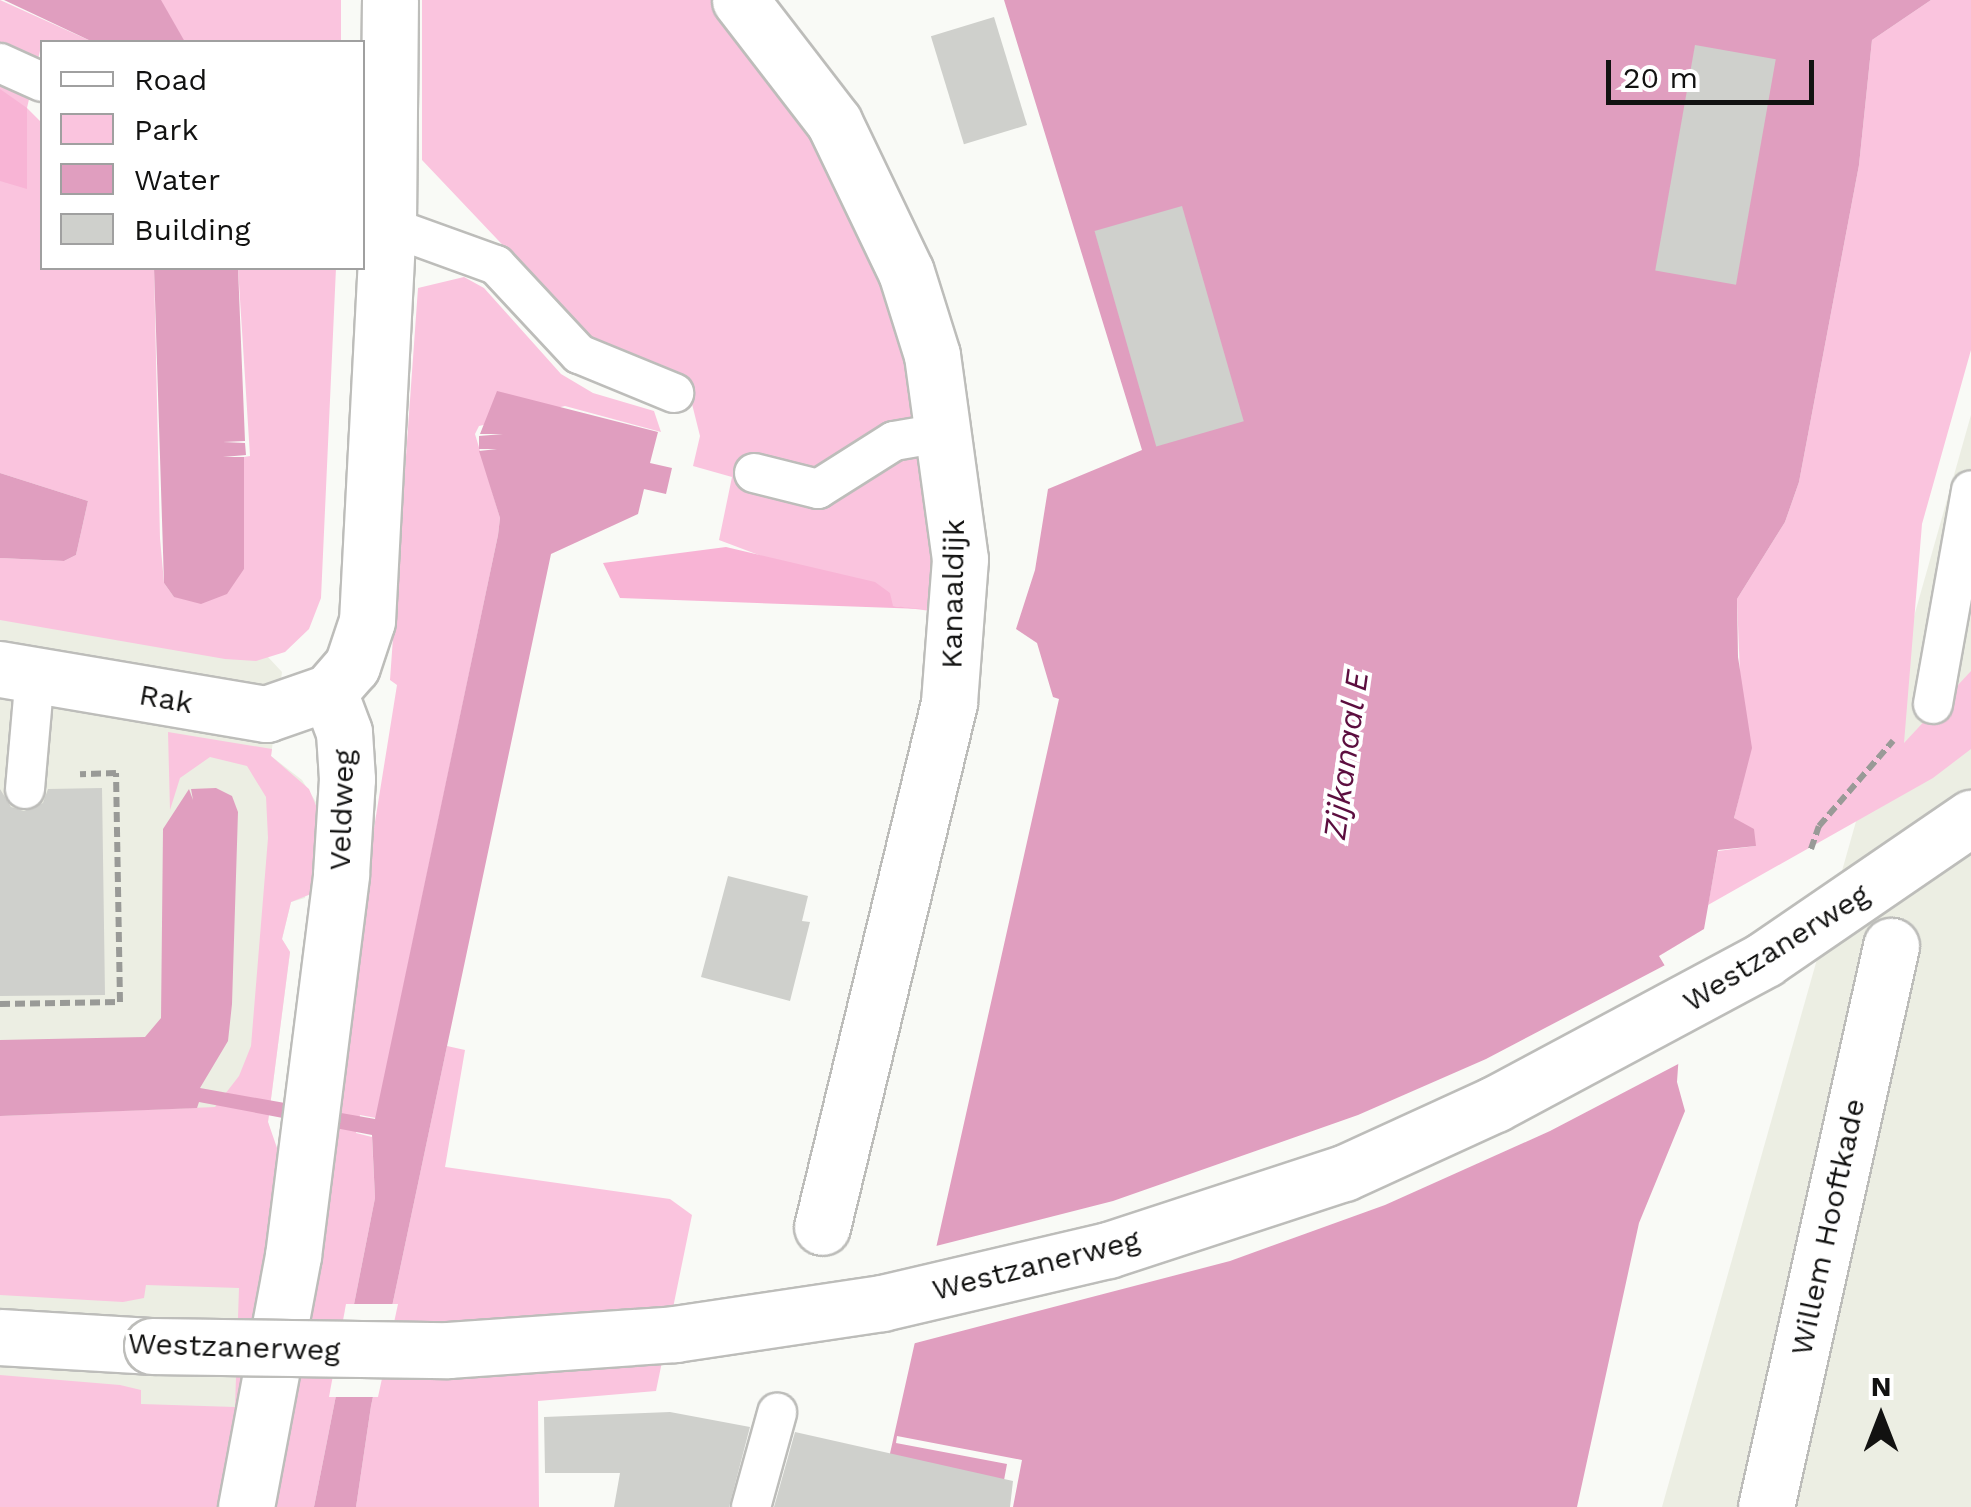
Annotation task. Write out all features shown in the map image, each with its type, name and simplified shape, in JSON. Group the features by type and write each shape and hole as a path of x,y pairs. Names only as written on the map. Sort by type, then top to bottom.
{"street":[{"path":"329,692 352,666 367,621 375,225 390,0"},
{"name":"Kanaaldijk","path":"740,0 826,111 860,168 917,304 946,432 960,558 949,703 822,1227"},
{"name":"Rak","path":"17,672 266,714 329,692"},
{"name":"Veldweg","path":"246,1507 293,1256 341,874 348,779 344,732 329,692"},
{"name":"Westzanerweg","path":"0,1337 152,1346 448,1350 675,1334 882,1303 1108,1250 1344,1172 1590,1057 1765,959 1971,818"},
{"name":"Willem Hooftkade","path":"1766,1507 1890,946"}],"lane":[{"path":"0,63 40,81"},
{"path":"375,225 496,265 579,354 674,394"},
{"path":"754,473 818,489 894,441 946,432"},
{"path":"1933,704 1971,490"},
{"path":"17,672 25,782"},
{"path":"751,1507 777,1413"}],"path":[{"path":"1805,864 1818,826 1886,754 1940,660"},
{"path":"0,1004 120,1002 116,773 25,782"}],"shaded area":[{"path":"0,89 27,108 27,189 0,181"},
{"path":"1971,415 1971,1507 1662,1507"},
{"path":"726,547 875,582 890,593 893,606 922,609 620,598 603,563"},
{"path":"0,558 215,600 282,672 271,756 302,780 316,802 305,898 291,902 282,939 290,952 268,1122 279,1158 244,1423 0,1507"}],"green space":[{"path":"0,0 89,40 40,40 27,108 40,121 40,270 154,270 160,538 164,583 174,597 244,569 244,457 250,456 238,270 336,270 321,598 309,629 285,652 256,661 0,620 0,558 64,561 76,555 88,501 0,473"},
{"path":"161,0 341,0 341,40 161,40"},
{"path":"422,0 717,0 802,106 913,348 938,612 893,606 719,540 732,477 693,466 700,436 690,396 589,336 422,160"},
{"path":"1931,0 1971,0 1971,350 1922,524 1904,743 1971,671 1971,749 1933,778 1708,905 1718,851 1756,846 1734,818 1744,777 1737,599 1785,522 1799,482 1859,165 1872,40"},
{"path":"464,277 484,288 561,374 593,393 654,411 661,432 565,406 479,426 475,434 500,518 498,535 376,1118 360,1115 356,1133 372,1137 375,1198 314,1507 265,1507 397,685 390,680 418,288"},
{"path":"168,732 272,749 271,756 309,789 320,815 322,864 311,894 291,902 282,939 290,952 268,1122 284,1168 227,1507 0,1507 0,1375 120,1385 141,1390 141,1404 235,1407 239,1288 146,1285 144,1298 123,1302 0,1295 0,1116 215,1107 239,1076 251,1046 268,838 266,797 247,766 210,757 180,778 170,810"},
{"path":"447,1046 465,1050 445,1167 670,1199 692,1215 656,1391 538,1401 539,1507 356,1507 371,1406"}],"water":[{"path":"4,0 161,0 184,40 89,40"},
{"name":"Zijkanaal E","path":"1004,0 1931,0 1872,40 1859,165 1799,482 1785,522 1737,599 1738,657 1752,748 1734,818 1754,829 1756,846 1718,850 1704,929 1659,956 1683,996 1677,1082 1685,1111 1639,1223 1577,1507 878,1507 1059,699 1053,697 1037,643 1016,629 1035,570 1048,489 1142,450"},
{"path":"154,270 238,270 245,441 223,442 245,443 246,455 223,457 244,457 244,569 227,594 201,604 174,597 164,583"},
{"path":"497,391 658,432 650,463 672,468 666,494 644,489 638,514 551,554 371,1406 356,1507 314,1507 375,1198 372,1135 199,1102 197,1108 0,1116 0,1040 145,1037 161,1018 163,829 189,789 193,800 191,789 216,788 232,796 238,812 232,1004 228,1041 200,1088 375,1119 498,535 500,518 479,451 497,449 479,449 479,436 503,434 480,434"},
{"path":"0,473 88,501 76,555 64,561 0,558"}],"pier":[{"path":"1669,963 1688,996 1684,1061 1550,1131 1385,1205 1230,1261 908,1345 932,1247 1113,1201 1358,1115 1486,1059"},
{"path":"346,1304 398,1304 378,1397 329,1397"},
{"path":"897,1436 1022,1460 1013,1507 999,1507 1007,1464 896,1443"}],"building":[{"path":"994,17 1027,125 964,144 931,36"},
{"path":"1695,45 1776,59 1736,285 1655,271"},
{"path":"1182,206 1244,421 1156,446 1095,231"},
{"path":"102,788 105,995 0,996 0,789 11,807 24,811 43,803 48,789"},
{"path":"728,876 808,896 802,921 810,922 790,1001 701,977"},
{"path":"670,1412 750,1427 729,1507 614,1507 620,1473 545,1473 544,1417"},
{"path":"795,1432 1013,1481 1010,1507 774,1507"}]}
